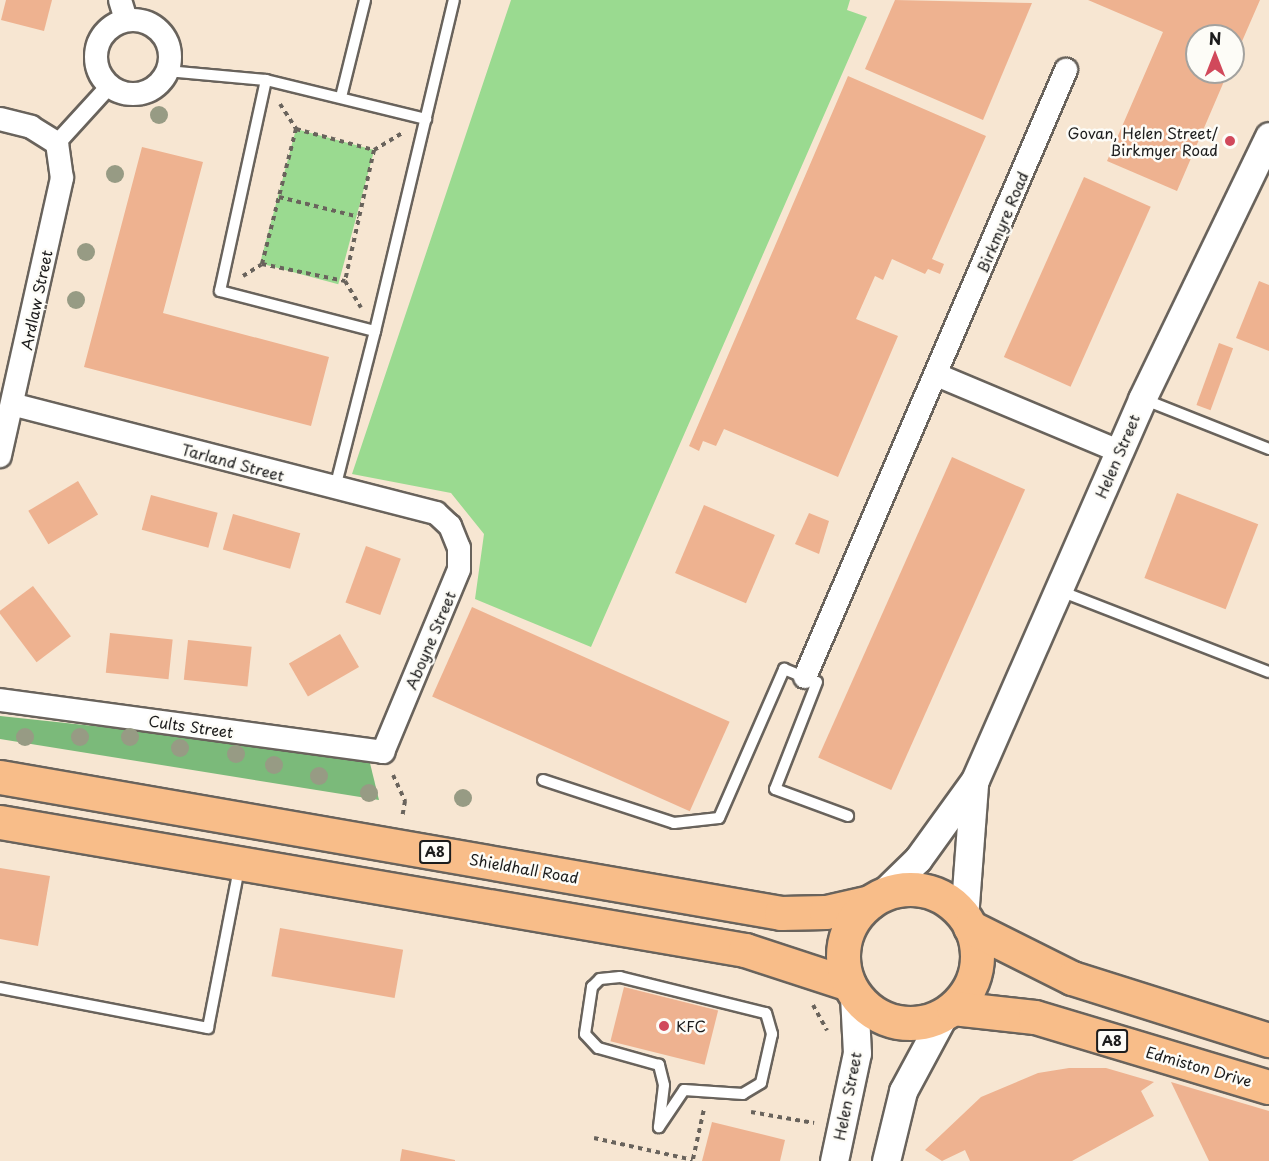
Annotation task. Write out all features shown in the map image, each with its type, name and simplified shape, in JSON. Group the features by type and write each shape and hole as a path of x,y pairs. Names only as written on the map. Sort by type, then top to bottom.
{"main road":[{"name":"Shieldhall Road","path":"0,777 781,913 826,912 875,899"},
{"path":"0,822 745,950 852,989 888,1020 910,1023 949,1011 976,968 967,923"},
{"path":"357,884 364,840"},
{"path":"852,989 844,946 850,926 875,899 921,890 941,897 967,923 1072,978 1269,1040"},
{"name":"Edmiston Drive","path":"949,1011 1035,1017 1269,1087"}],"street":[{"path":"123,10 148,23 165,38 167,71 142,92 110,85 96,54 106,32 123,10"},
{"name":"Birkmyre Road","path":"805,677 938,375 1066,69"},
{"path":"0,120 31,127 57,143 110,85"},
{"name":"Helen Street","path":"875,899 918,859 975,780 1060,591 1142,399 1269,136"},
{"name":"Ardlaw Street","path":"0,456 62,178 57,143"},
{"path":"938,375 1119,451"},
{"name":"Tarland Street","path":"13,404 335,489 436,513 450,526"},
{"name":"Aboyne Street","path":"383,752 459,569 450,526"},
{"name":"Cults Street","path":"0,700 383,752"},
{"name":"Helen Street","path":"967,923 975,780"},
{"name":"Helen Street","path":"834,1161 857,1053 852,989"},
{"path":"886,1161 903,1091 949,1011"}],"lane":[{"path":"340,97 365,0"},
{"path":"335,489 454,0"},
{"path":"167,71 266,80 426,119"},
{"path":"266,80 220,291 375,331"},
{"path":"1142,399 1269,449"},
{"path":"1060,591 1269,672"},
{"path":"543,780 674,823 719,818 784,669 817,682 776,789 848,816"},
{"path":"0,988 208,1028 239,864"},
{"path":"620,977 757,1006 771,1022 761,1083 754,1090 734,1095 684,1090 659,1127 664,1085 659,1065 598,1048 585,1034 592,987 600,979 620,977"}],"path":[{"path":"266,80 296,129 374,150 345,281 375,331"},
{"path":"220,291 262,264 296,129"},
{"path":"279,197 359,217"},
{"path":"262,264 345,281"},
{"path":"383,752 405,801 397,845"},
{"path":"808,1000 830,1035"},
{"path":"594,1138 693,1160 705,1103 716,1105"},
{"path":"739,1109 818,1124"},
{"path":"816,1133 820,1113"}],"green space":[{"path":"511,0 850,0 847,10 867,17 591,647 475,599 484,534 451,493 352,474"},
{"path":"296,129 374,150 338,284 260,263"},
{"path":"0,716 368,755 379,800 0,739"}],"building":[{"path":"6,0 52,0 44,31 1,20"},
{"path":"895,0 1032,3 983,120 865,69"},
{"path":"1088,0 1260,0 1245,34 1245,24 1185,24 1185,84 1223,84 1177,191 1107,161 1163,32"},
{"path":"848,76 986,136 932,259 944,264 940,274 928,269 925,274 892,259 883,280 875,276 856,319 898,336 838,477 724,429 716,446 703,441 699,451 689,446"},
{"path":"142,147 203,162 163,313 329,357 311,426 84,367"},
{"path":"1084,177 1151,207 1071,387 1004,357"},
{"path":"1259,281 1269,285 1269,351 1236,338"},
{"path":"1219,343 1233,348 1211,410 1196,405"},
{"path":"952,457 1025,490 891,790 818,758"},
{"path":"78,481 98,514 48,544 28,511"},
{"path":"1177,493 1258,524 1226,609 1144,578"},
{"path":"151,495 218,513 208,548 142,530"},
{"path":"704,505 775,535 746,603 675,573"},
{"path":"809,513 829,521 819,554 795,544"},
{"path":"233,514 300,533 290,569 223,550"},
{"path":"366,546 401,559 380,615 345,602"},
{"path":"33,586 71,636 37,662 0,614 0,611"},
{"path":"472,607 730,722 690,811 432,697"},
{"path":"110,633 173,640 168,679 106,673"},
{"path":"340,634 359,667 308,696 289,664"},
{"path":"188,640 252,647 247,686 184,680"},
{"path":"0,868 50,876 38,946 0,939"},
{"path":"280,928 403,950 395,998 271,976"},
{"name":"KFC","path":"624,987 718,1010 705,1065 610,1041"},
{"path":"1069,1068 1106,1068 1154,1082 1141,1091 1154,1116 1072,1161 970,1161 965,1150 942,1161 925,1150 981,1097 1038,1073"},
{"path":"1171,1082 1269,1111 1269,1161 1209,1161"},
{"path":"712,1122 785,1140 780,1161 702,1161"},
{"path":"402,1149 455,1160 455,1161 400,1161"}],"place":[{"name":"Govan, Helen Street/ Birkmyer Road","path":"1230,141"},
{"name":"KFC","path":"664,1026"}]}
